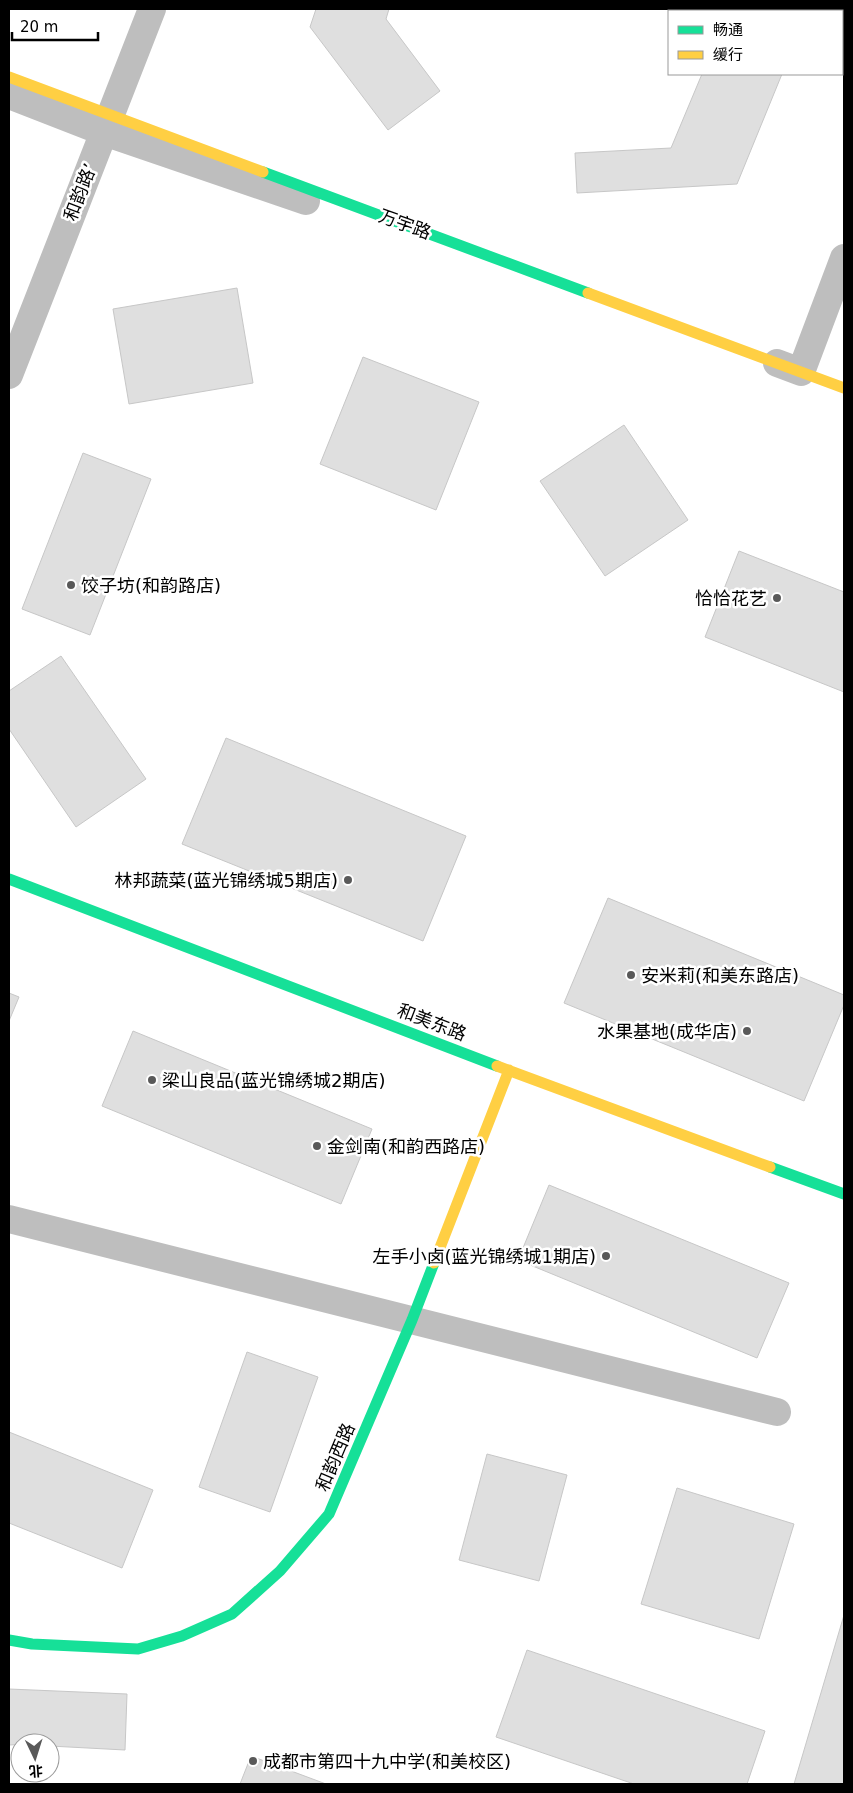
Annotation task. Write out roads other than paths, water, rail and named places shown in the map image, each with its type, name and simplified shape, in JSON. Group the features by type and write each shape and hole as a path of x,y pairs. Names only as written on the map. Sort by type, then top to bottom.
{"street":[{"name":"和韵路’","path":"9,374 152,9"},
{"name":"万宇路","path":"9,77 107,123"},
{"name":"万宇路","path":"9,95 107,123 844,388"},
{"path":"801,372 844,258"},
{"name":"和美东路","path":"9,878 509,1070 844,1194"},
{"name":"和韵西路","path":"9,1640 32,1644 138,1649 182,1636 232,1614 280,1571 329,1514 412,1320 509,1070"},
{"path":"9,1219 777,1412"}],"place":[{"name":"饺子坊(和韵路店)","path":"71,585"},
{"name":"恰恰花艺","path":"777,598"},
{"name":"林邦蔬菜(蓝光锦绣城5期店)","path":"348,880"},
{"name":"安米莉(和美东路店)","path":"631,975"},
{"name":"水果基地(成华店)","path":"747,1031"},
{"name":"梁山良品(蓝光锦绣城2期店)","path":"152,1080"},
{"name":"金剑南(和韵西路店)","path":"317,1146"},
{"name":"左手小卤(蓝光锦绣城1期店)","path":"606,1256"},
{"name":"成都市第四十九中学(和美校区)","path":"253,1761"}]}
